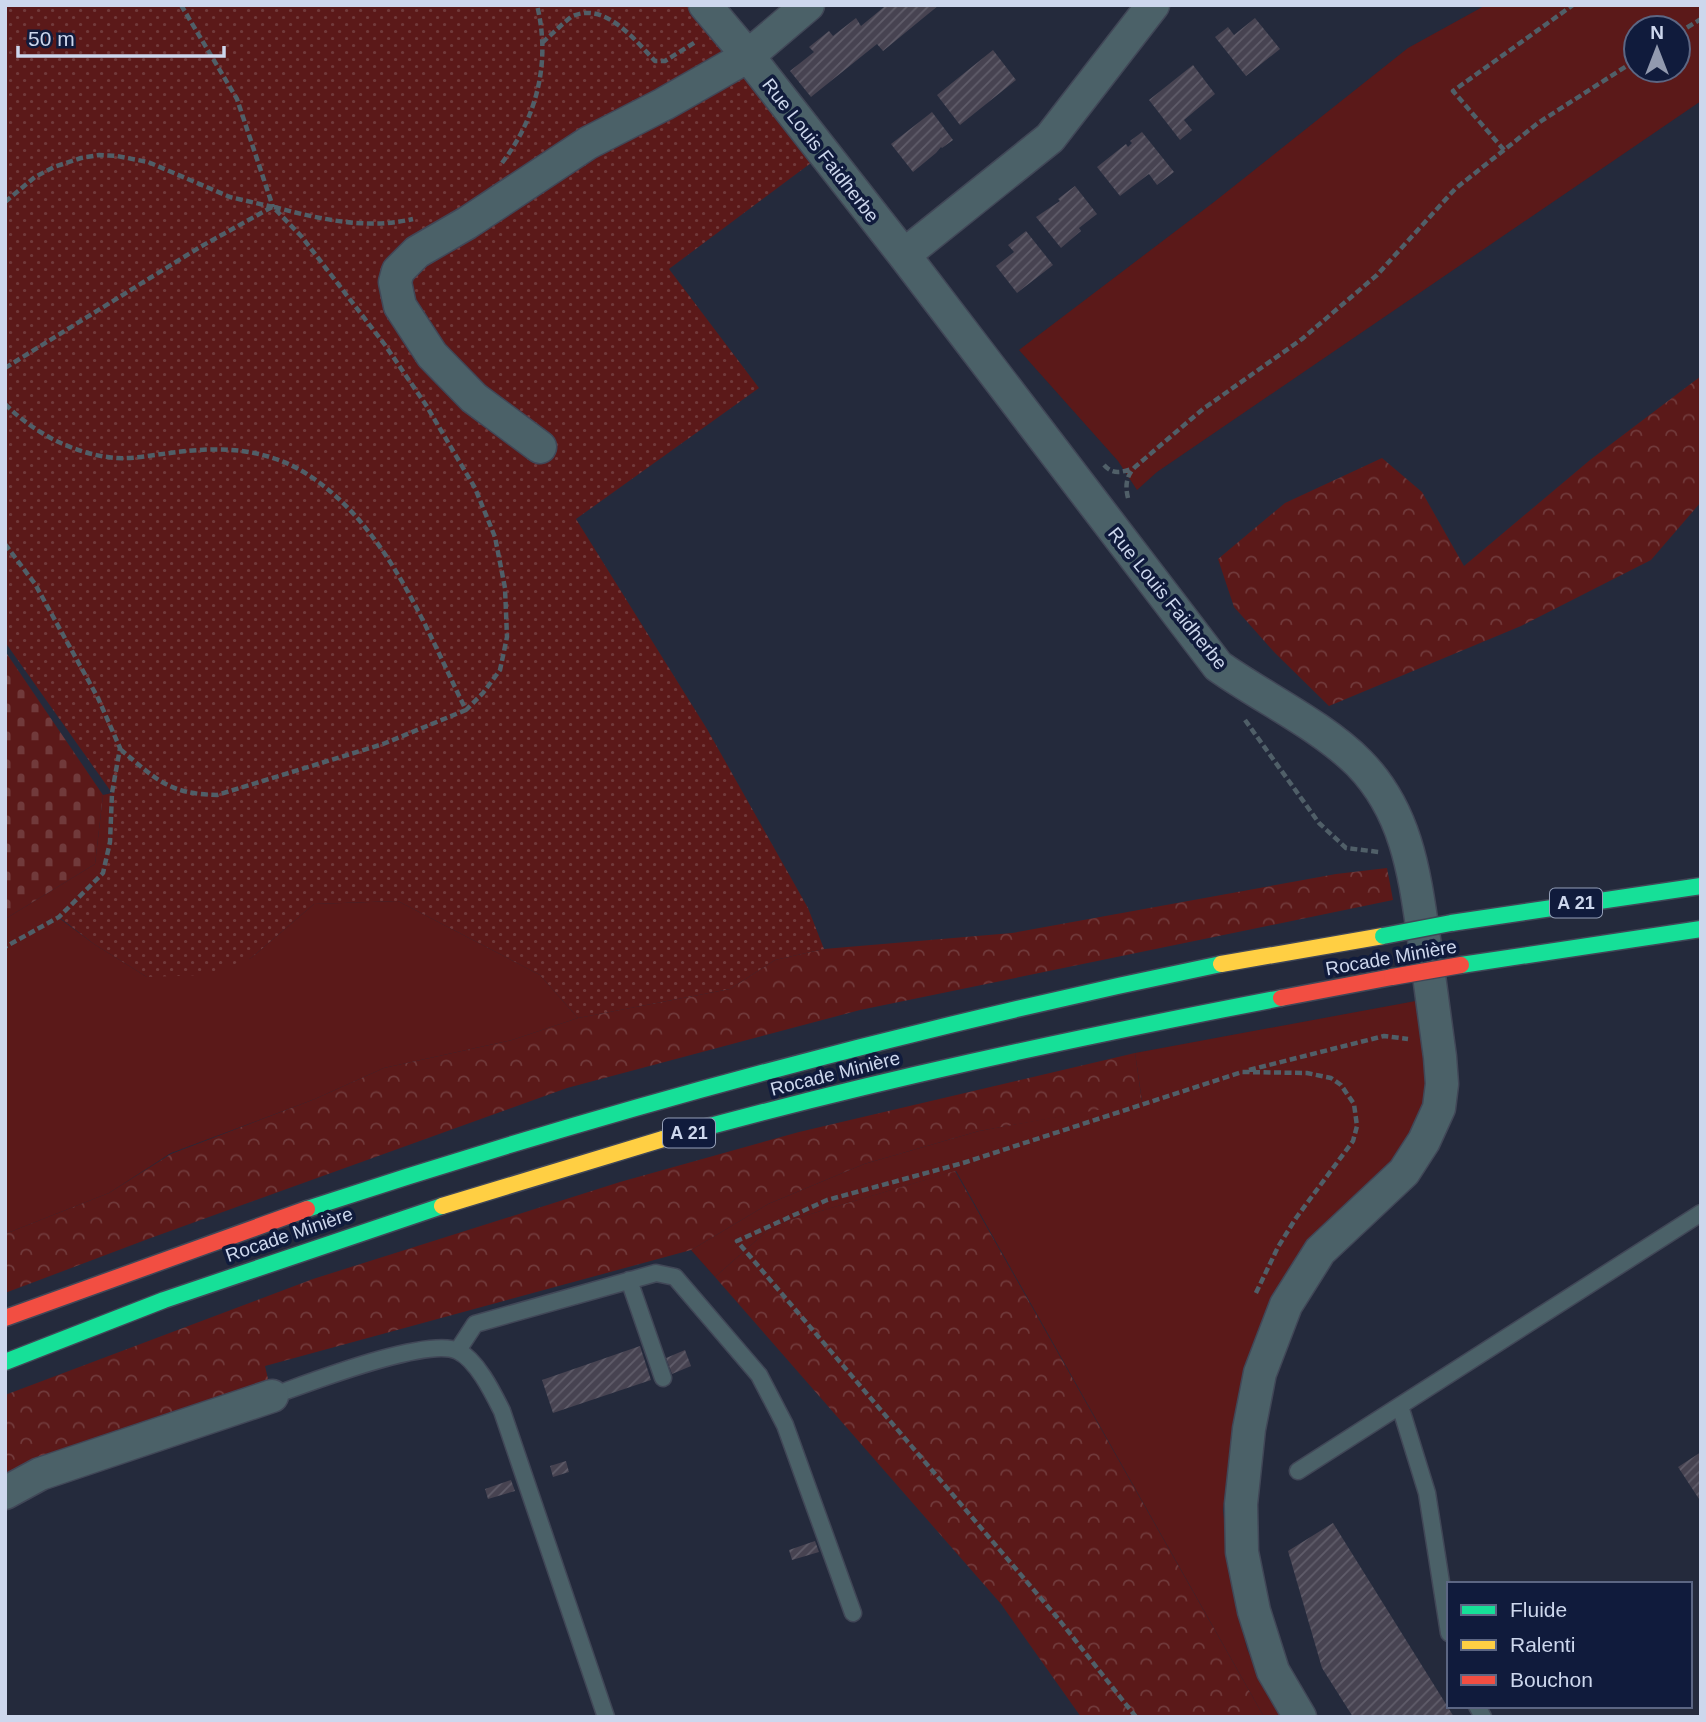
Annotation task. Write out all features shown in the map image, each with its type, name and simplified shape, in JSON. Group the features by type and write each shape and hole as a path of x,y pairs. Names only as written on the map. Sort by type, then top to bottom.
{"highway":[{"name":"Rocade Minière","path":"5,1318 297,1213 642,1105 873,1042 1223,963 1451,923 1701,886"},
{"name":"Rocade Minière","path":"5,1362 188,1291 410,1216 550,1172 731,1121 1112,1031 1461,965 1701,929"}],"street":[{"path":"540,447 474,398 432,355 400,306 395,282 398,271 417,252 467,223 588,143 748,56 808,5"},
{"path":"904,256 1049,138 1153,5"},
{"name":"Rue Louis Faidherbe","path":"713,15 904,256 1218,666 1255,692 1319,730 1358,762 1383,792 1409,850 1440,1057 1442,1084 1439,1108 1424,1141 1404,1172 1320,1251 1286,1305 1261,1373 1249,1429 1241,1504 1242,1552 1254,1611 1273,1671 1300,1717"},
{"path":"5,1493 40,1474 272,1396"}],"lane":[{"path":"1298,1471 1700,1216"},
{"path":"458,1350 475,1324 656,1273 675,1277 759,1375 785,1425 853,1613"},
{"path":"629,1280 663,1378"},
{"path":"272,1396 349,1368 430,1348 458,1350 484,1374 502,1411 606,1717"},
{"path":"1400,1406 1427,1493 1447,1620"}],"path":[{"path":"5,544 35,584 98,698 120,748 158,782 191,794 217,795 383,744 466,710 500,670 507,637 505,588 495,537 475,488 419,395 338,282 302,237 273,207 237,99 181,5"},
{"path":"499,167 515,146 538,94 543,57 542,23 537,5"},
{"path":"1504,150 1453,91 1573,5"},
{"path":"542,43 573,16 601,12 613,19 655,61 666,61 713,15"},
{"path":"1135,467 1203,409 1302,339 1377,275 1455,189 1538,123 1622,69"},
{"path":"5,202 35,177 54,167 99,155 135,158 230,197 335,222 386,223 421,216"},
{"path":"5,368 200,247 273,207"},
{"path":"5,404 42,434 84,452 118,458 200,449 232,449 275,458 313,478 337,498 371,535 395,570 466,710"},
{"path":"1239,712 1319,823 1340,844 1346,848 1375,852 1409,850"},
{"path":"5,947 59,918 103,873 110,842 112,793 120,748"},
{"path":"1136,1717 1056,1616 737,1241 827,1200 962,1163 1242,1072 1384,1036 1416,1040"},
{"path":"1242,1072 1307,1073 1331,1079 1349,1094 1357,1115 1353,1141 1284,1237 1251,1305"}],"green space":[{"path":"5,5 705,5 819,157 669,269 759,388 576,519 707,729 808,908 824,949 775,960 730,989 578,1018 540,975 398,901 314,904 251,958 205,975 147,977 94,944 59,917 103,873 110,842 112,793 5,642"},
{"path":"1486,5 1701,5 1701,101 1157,472 1137,490 1118,461 1019,350 1214,202 1408,48"},
{"path":"1701,376 1701,502 1651,560 1521,626 1329,706 1275,653 1234,607 1218,559 1285,503 1382,458 1422,492 1464,566 1590,460"},
{"path":"5,651 103,795 95,864 5,919"},
{"path":"112,793 110,842 103,873 59,918 94,944 147,977 251,958 314,904 398,901 540,975 578,1018 512,1040 384,1068 315,1099 171,1153 109,1193 5,1234 5,919 95,864 103,795"},
{"path":"1387,868 1393,900 860,1010 567,1088 5,1293 5,1234 109,1193 171,1154 315,1099 384,1068 512,1040 578,1018 730,989 775,960 824,949 1012,933 1336,874"},
{"path":"1421,1000 1430,1074 1422,1115 1405,1152 1246,1367 1232,1432 1223,1510 1230,1573 1247,1649 1281,1717 1264,1717 956,1171 774,1225 715,1277 691,1250 768,1204 864,1164 979,1131 1142,1101 1135,1053"},
{"path":"1135,1053 1142,1102 979,1131 864,1164 768,1204 691,1250 265,1366 272,1396 5,1493 5,1395 313,1279 620,1182 799,1132"},
{"path":"955,1171 1264,1717 1081,1717 1001,1604 715,1277 774,1225"}],"building":[{"path":"883,5 939,5 883,51 877,44 811,97 790,71 814,52 809,47 829,31 833,36 856,18 861,26 884,7"},
{"path":"1255,18 1280,49 1246,76 1215,37 1228,27 1234,35"},
{"path":"993,50 1016,80 960,125 937,95"},
{"path":"1193,65 1215,94 1184,120 1192,130 1180,140 1149,100"},
{"path":"932,112 953,140 913,172 891,144"},
{"path":"1142,132 1174,172 1157,185 1149,174 1120,196 1097,167 1126,144 1128,147 1132,143 1130,141"},
{"path":"1075,186 1097,214 1079,228 1081,231 1061,248 1036,217 1060,201 1058,199"},
{"path":"1026,231 1053,265 1017,293 996,266 1014,252 1008,245"},
{"path":"640,1346 651,1380 553,1413 542,1380"},
{"path":"685,1350 691,1366 672,1374 666,1358"},
{"path":"1701,1452 1701,1502 1678,1467"},
{"path":"566,1461 569,1472 553,1477 550,1466"},
{"path":"511,1480 515,1491 488,1499 485,1489"},
{"path":"1333,1523 1454,1717 1353,1717 1322,1668 1288,1551"},
{"path":"815,1541 819,1552 792,1560 789,1550"}],"traffic: fast":[{"path":"1451,923 1701,886"},
{"path":"1383,936 1451,923"},
{"path":"1461,965 1701,929"},
{"path":"307,1209 533,1138 760,1073 990,1015 1221,964"},
{"path":"663,1139 971,1062 1281,998"},
{"path":"5,1362 164,1300 442,1206"}],"traffic: slow":[{"path":"1221,964 1383,936"},
{"path":"442,1206 663,1139"}],"traffic: jam":[{"path":"1392,977 1461,965"},
{"path":"1281,998 1392,977"},
{"path":"5,1318 307,1209"}]}
